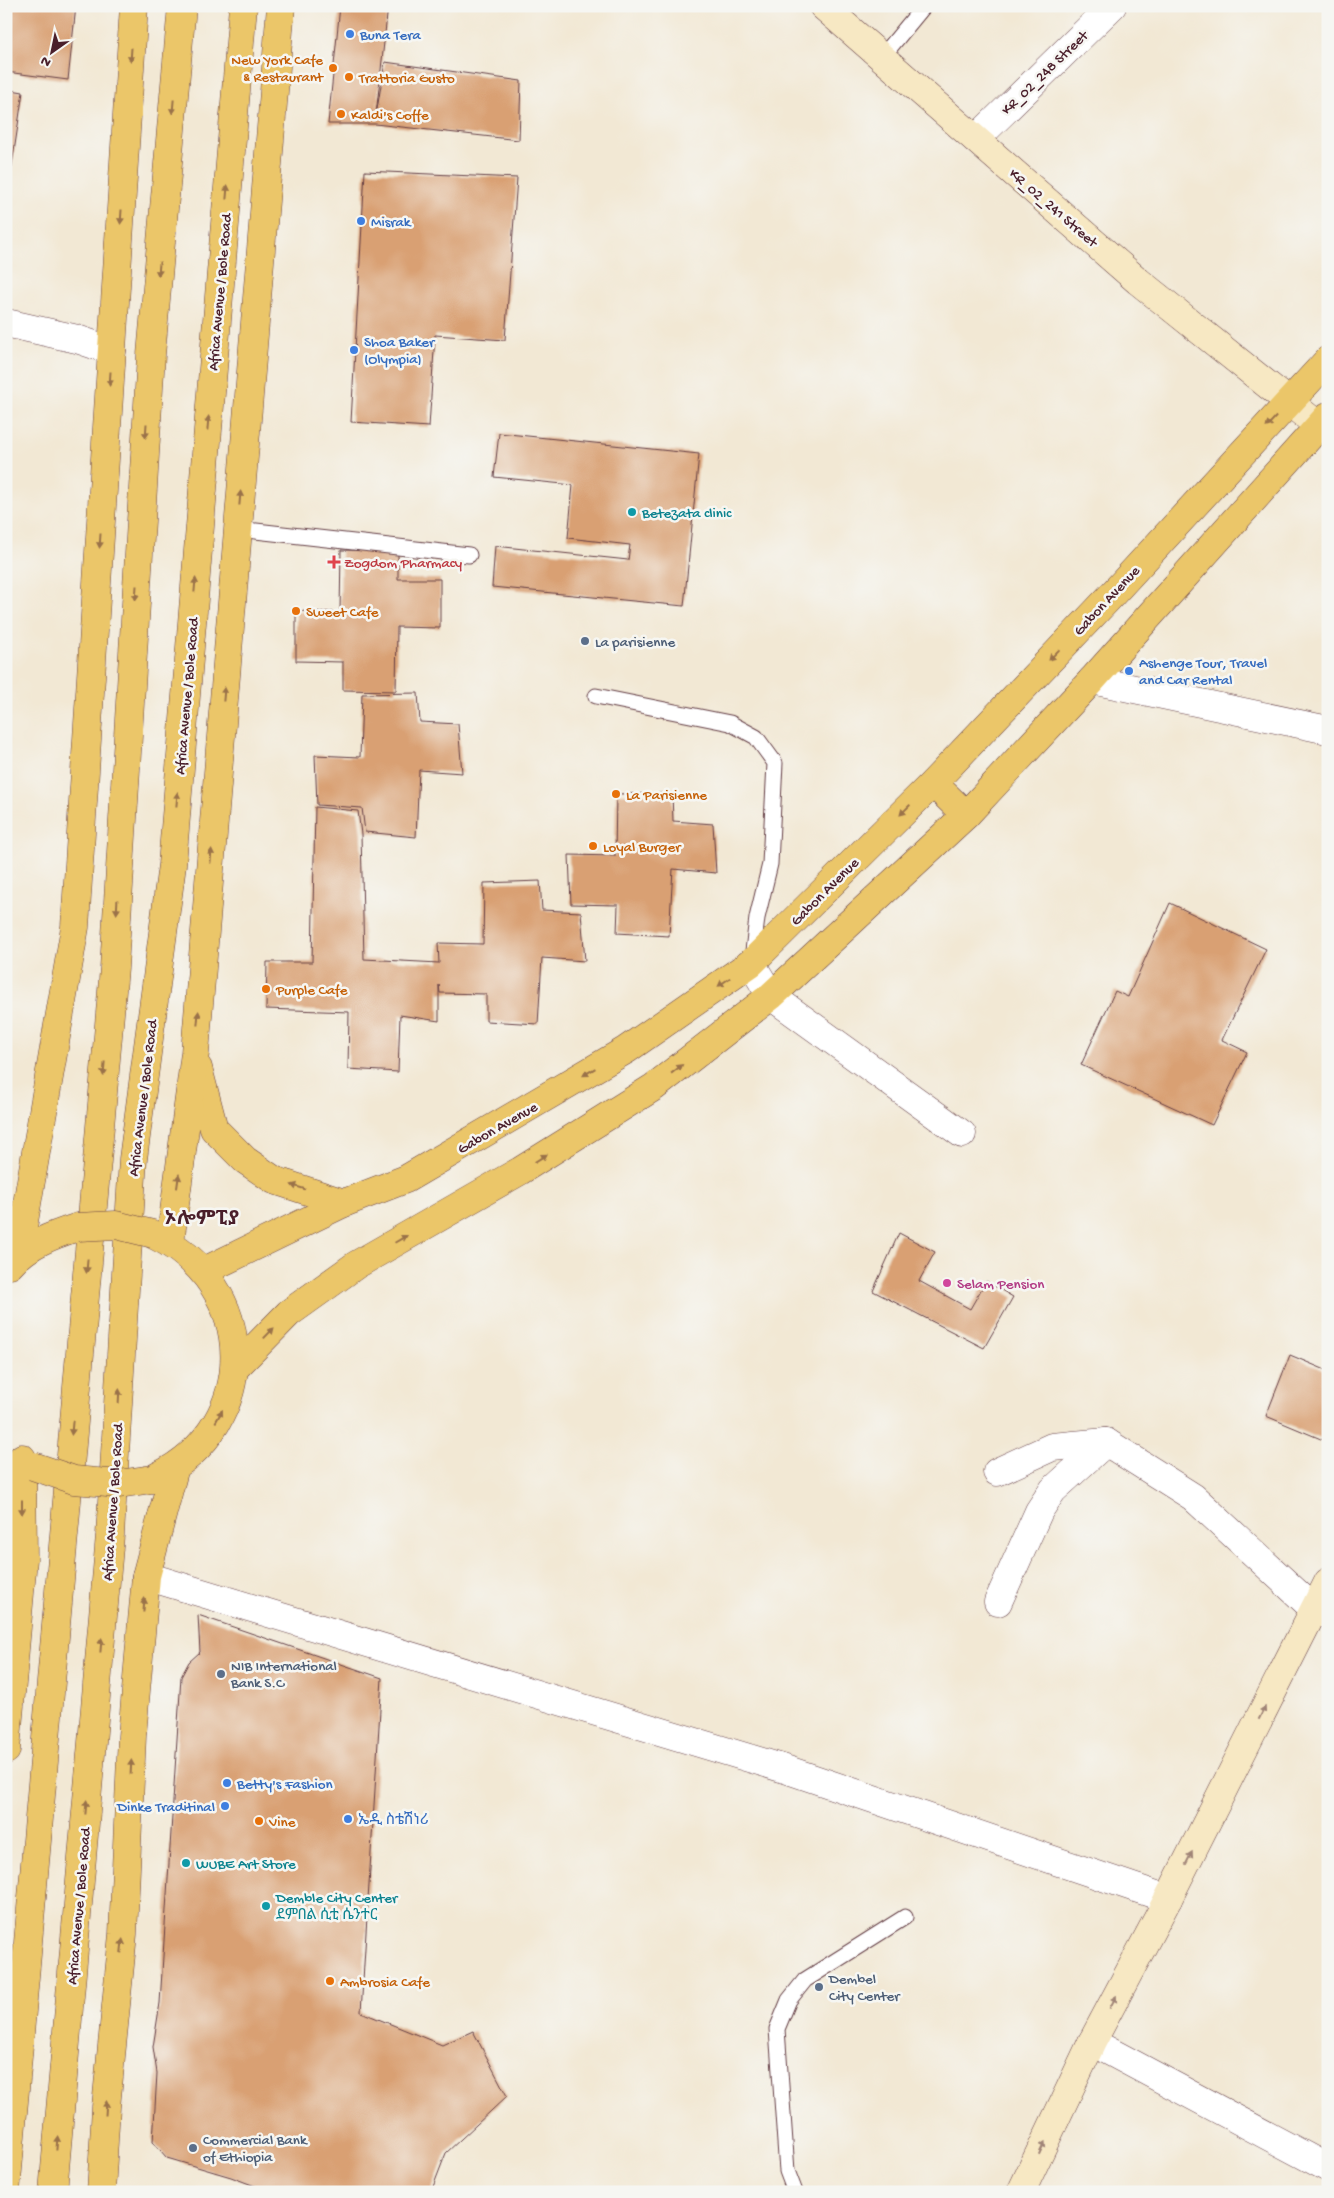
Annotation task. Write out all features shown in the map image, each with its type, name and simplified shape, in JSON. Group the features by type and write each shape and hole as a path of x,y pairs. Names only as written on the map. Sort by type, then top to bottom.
{"main road":[{"path":"12,1263 75,927 134,6"},
{"path":"6,2192 114,968 151,355 182,6"},
{"name":"Africa Avenue / Bole Road","path":"52,2192 110,1535 132,1159 172,866 243,6"},
{"path":"167,1242 195,1053 281,6"},
{"name":"Gabon Avenue","path":"204,1271 344,1203 406,1179 476,1140 626,1050 751,963 933,783 1107,600 1328,360"},
{"path":"235,1368 288,1312 356,1265 520,1171 654,1087 772,996 966,815 1092,680 1323,421"},
{"path":"933,783 966,815"},
{"path":"195,1053 214,1129 244,1160 274,1180 344,1203"},
{"path":"6,1750 21,1456 74,1480 119,1484 172,1467 222,1416 235,1368 233,1334 223,1300 204,1271 167,1242 116,1225 78,1227 46,1238 12,1263"},
{"path":"101,2192 106,2108 123,1934 132,1736 146,1576 172,1467"}],"street":[{"name":"KR_02_241 Street","path":"824,6 1138,281 1289,402 1323,421"},
{"name":"KR_02_248 Street","path":"976,139 1112,6"},
{"path":"6,323 77,338 112,351"},
{"path":"1092,680 1328,730"},
{"path":"751,963 772,996 962,1134"},
{"path":"998,1602 1039,1511 1053,1490 1106,1442"},
{"path":"997,1472 1052,1447 1106,1442 1193,1497 1321,1612"},
{"path":"146,1576 785,1769 1168,1899"},
{"path":"1021,2192 1092,2042 1321,1612 1328,1582"},
{"path":"1092,2042 1328,2168"}],"lane":[{"path":"882,57 924,6"},
{"path":"238,529 469,555"},
{"path":"596,696 730,723 756,737 774,763 770,864 757,918 751,963"},
{"path":"794,2192 787,2171 777,2028 789,2000 804,1980 905,1917"}],"building":[{"path":"6,6 76,6 68,80 6,72"},
{"path":"340,6 388,6 376,115 385,62 521,81 519,140 375,124 328,124"},
{"path":"6,89 23,92 7,198 6,198"},
{"path":"365,171 517,178 505,340 435,335 429,427 351,422"},
{"name":"Betezata clinic","path":"499,433 699,454 684,606 492,587 495,546 628,560 630,545 568,538 573,485 494,477"},
{"path":"341,550 398,551 398,579 440,579 440,628 397,627 396,691 343,690 343,662 296,661 296,611 340,612"},
{"path":"418,693 420,722 458,724 462,773 419,770 416,837 365,832 362,808 317,805 315,755 360,757 362,694"},
{"path":"672,793 673,821 713,824 716,873 673,869 669,936 617,933 618,905 571,904 569,855 615,856 616,794"},
{"path":"315,807 358,811 361,834 364,959 439,963 438,943 483,944 484,883 540,881 542,910 581,912 585,961 542,958 538,1024 486,1021 486,994 440,993 439,985 439,1021 400,1015 398,1072 348,1069 349,1012 266,1009 267,962 312,962"},
{"path":"1170,903 1266,949 1222,1040 1247,1052 1212,1125 1081,1065 1115,991 1128,997"},
{"path":"899,1233 935,1252 919,1281 970,1309 986,1281 1013,1297 984,1348 873,1291"},
{"path":"1290,1355 1328,1371 1328,1442 1266,1416"},
{"name":"Demble City Center ደምበል ሲቲ ሴንተር","path":"198,1615 382,1678 361,2012 442,2045 473,2031 507,2096 446,2153 431,2192 271,2192 231,2177 167,2158 153,2142 157,2073 153,2047 160,2003 181,1677 189,1662 200,1652"}],"place":[{"name":"Buna Tera","path":"350,34"},
{"name":"New York Cafe & Restaurant","path":"333,68"},
{"name":"Trattoria Gusto","path":"349,77"},
{"name":"Kaldi's Coffe","path":"341,114"},
{"name":"Misrak","path":"361,221"},
{"name":"Shoa Baker (Olympia)","path":"354,350"},
{"name":"Betezata clinic","path":"632,512"},
{"name":"Zogdom Pharmacy","path":"334,562"},
{"name":"Sweet Cafe","path":"296,611"},
{"name":"La parisienne","path":"585,641"},
{"name":"Ashenge Tour, Travel and Car Rental","path":"1129,671"},
{"name":"La Parisienne","path":"616,794"},
{"name":"Loyal Burger","path":"593,846"},
{"name":"Purple Cafe","path":"266,989"},
{"name":"Selam Pension","path":"947,1283"},
{"name":"NIB International Bank S.C","path":"221,1674"},
{"name":"Betty's Fashion","path":"227,1783"},
{"name":"Dinke Traditinal","path":"225,1806"},
{"name":"ኤዲ ስቴሽነሪ","path":"348,1819"},
{"name":"Vine","path":"259,1821"},
{"name":"WUBE Art Store","path":"186,1863"},
{"name":"Demble City Center ደምበል ሲቲ ሴንተር","path":"266,1906"},
{"name":"Ambrosia Cafe","path":"330,1981"},
{"name":"Dembel City Center","path":"819,1987"},
{"name":"Commercial Bank of Ethiopia","path":"193,2148"}],"district":[{"name":"ኦሎምፒያ","path":"202,1217"}]}
